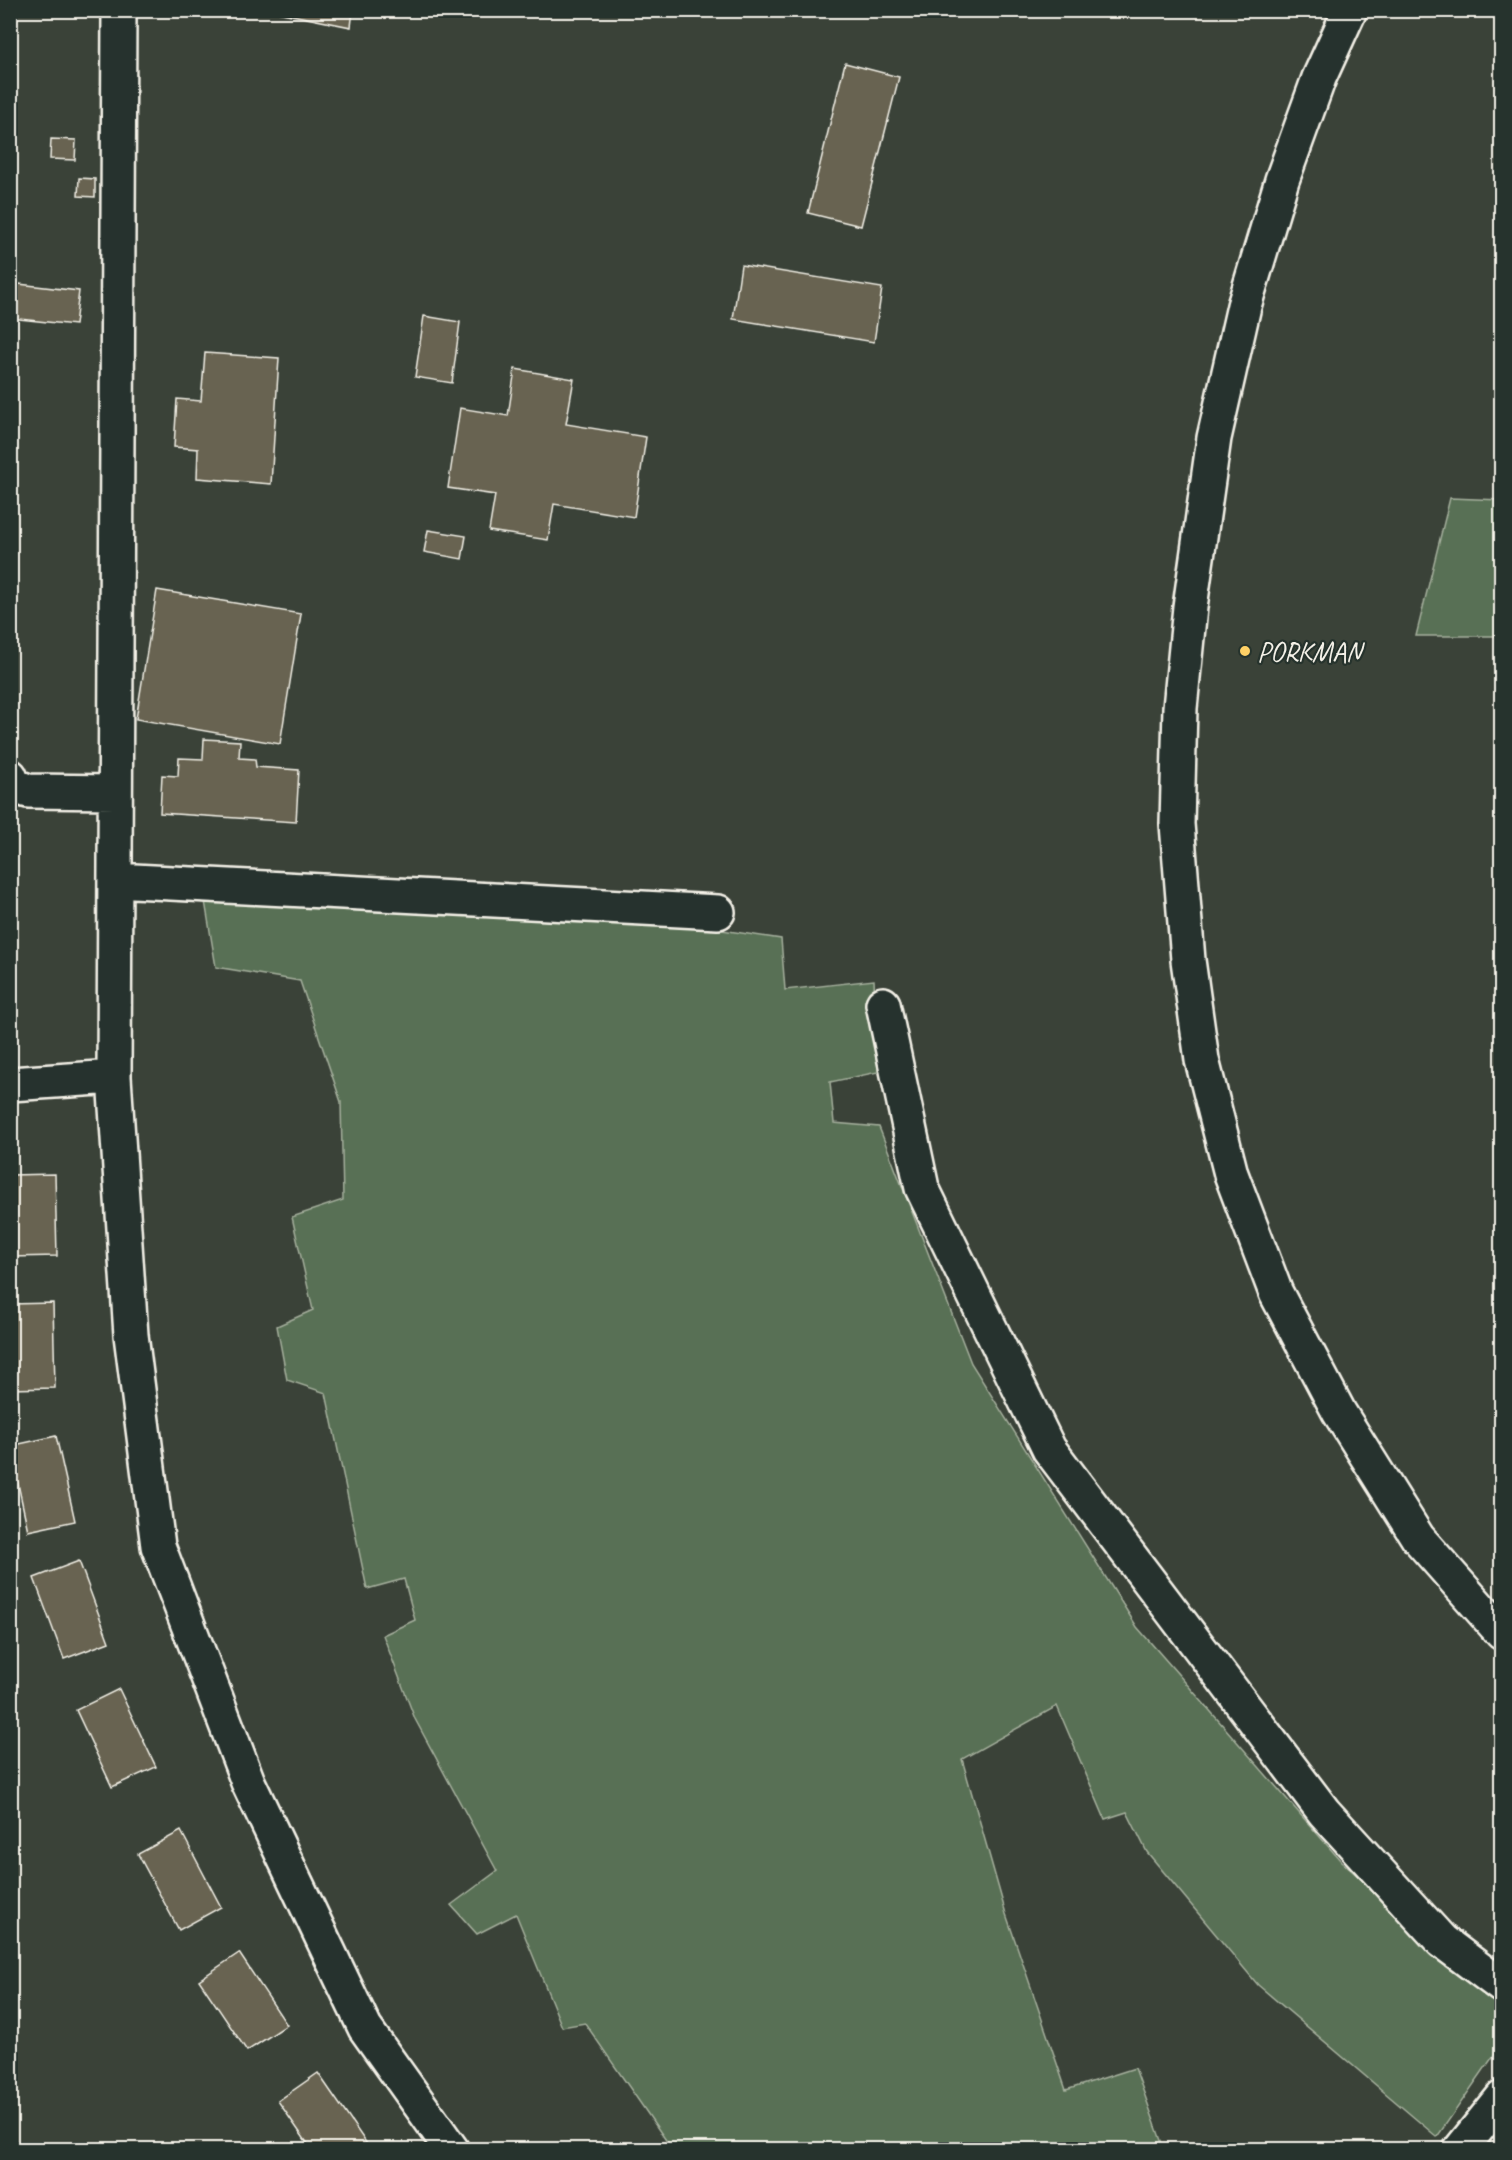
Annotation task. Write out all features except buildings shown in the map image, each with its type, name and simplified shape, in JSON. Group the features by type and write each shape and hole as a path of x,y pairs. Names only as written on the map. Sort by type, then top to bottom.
{"street":[{"path":"119,10 114,1077 130,1335 158,1546 248,1782 365,2028 452,2150"},
{"path":"1350,10 1319,78 1282,180 1244,306 1214,438 1190,607 1180,708 1177,824 1188,960 1202,1060 1231,1174 1276,1293 1339,1412 1418,1538 1502,1633"},
{"path":"10,776 13,785 28,791 116,792"},
{"path":"115,880 718,912"},
{"path":"882,1004 922,1188 1049,1449 1324,1812 1442,1941 1502,1986"},
{"path":"10,1084 114,1077"},
{"path":"1460,2150 1502,2098"}],"green space":[{"path":"1450,498 1501,500 1501,636 1416,636"},
{"path":"204,895 637,917 781,939 785,990 874,980 878,1072 830,1082 834,1123 879,1127 971,1363 1137,1627 1341,1861 1501,2005 1501,2045 1437,2137 1258,1985 1147,1852 1127,1812 1105,1819 1057,1706 962,1759 1006,1914 1066,2090 1135,2068 1164,2149 672,2149 585,2023 562,2027 516,1914 477,1934 451,1905 497,1871 415,1719 383,1635 415,1620 404,1579 367,1589 326,1393 287,1380 277,1326 313,1310 292,1217 343,1200 341,1102 300,981 216,967"}],"place":[{"name":"PORKMAN","path":"1245,651"}]}
